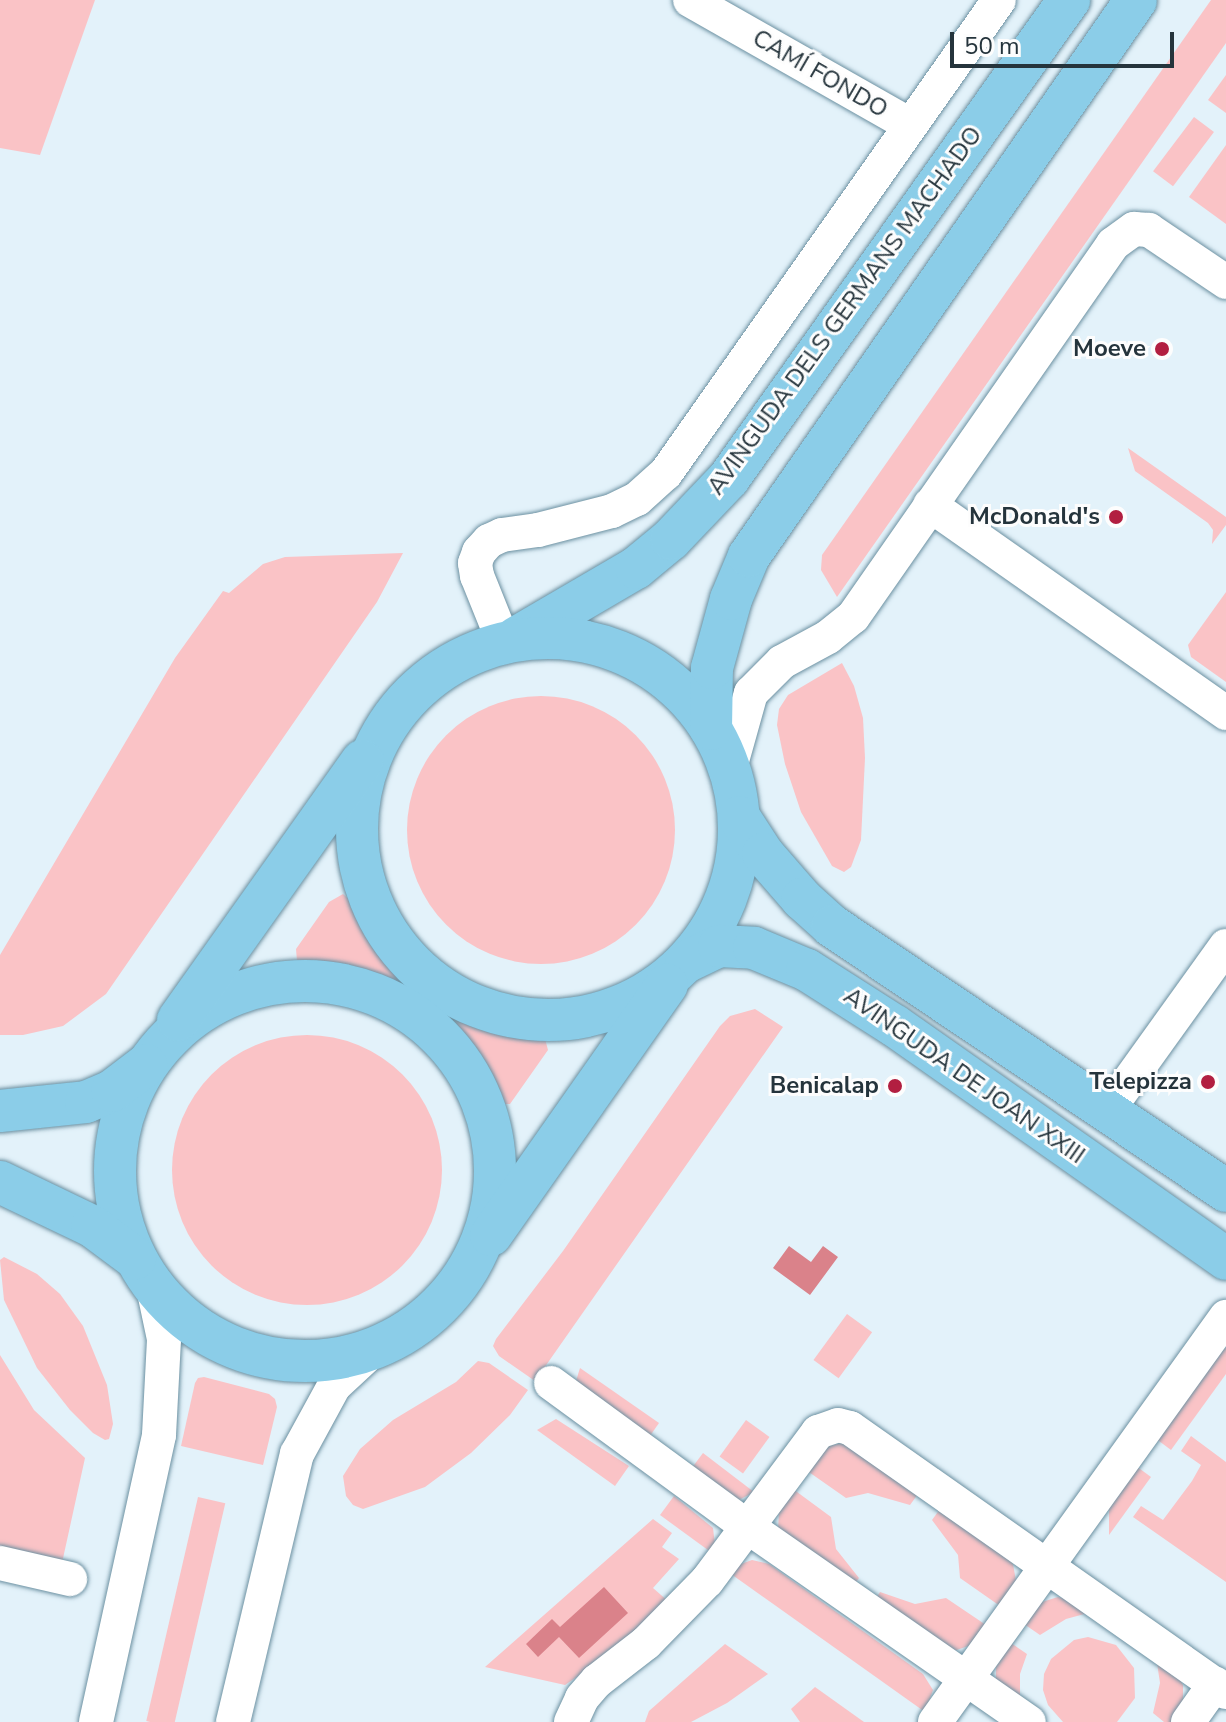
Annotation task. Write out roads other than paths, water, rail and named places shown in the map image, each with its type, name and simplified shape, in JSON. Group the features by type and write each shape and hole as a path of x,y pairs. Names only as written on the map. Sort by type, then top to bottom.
{"main road":[{"name":"AVINGUDA DELS GERMANS MACHADO","path":"507,642 636,568 671,539 729,478 1069,0"},
{"path":"711,729 712,668 731,599 749,556 1136,0"},
{"path":"0,1182 92,1226 144,1272 176,1313 205,1334 250,1353 305,1362 340,1358 374,1349 414,1327 448,1296 718,916 737,857 739,817 730,768 711,729 678,688 633,657 605,646 566,638 507,642 446,667 400,708 152,1057 128,1100 117,1139 114,1179 120,1220 144,1272"},
{"path":"400,708 369,762 360,791 358,847 366,889 378,918 396,946 417,970 471,1004 502,1015 551,1020 598,1014 628,1003 682,965"},
{"name":"AVINGUDA DE JOAN XXIII","path":"739,817 763,854 802,899 832,926 1226,1191"},
{"name":"AVINGUDA DE JOAN XXIII","path":"682,965 719,946 754,948 807,970 895,1026 1226,1259"},
{"path":"0,1111 86,1102 112,1091 184,1024 215,1004 273,984 323,981 359,988 394,1002 425,1022 451,1049 472,1079 487,1113 494,1149 495,1187 488,1223 474,1258"}],"street":[{"name":"CAMÍ FONDO","path":"690,0 908,124"},
{"path":"507,642 477,576 475,563 479,552 489,541 502,535 538,530 612,511 637,499 666,473 908,124 999,0"},
{"path":"730,768 751,693 782,662 828,637 853,617 1113,244 1134,229 1159,235 1226,282"},
{"path":"930,505 1226,713"},
{"path":"1108,1110 1226,946"},
{"path":"96,1722 159,1435 164,1339 144,1272"},
{"path":"935,1722 1226,1317"},
{"path":"233,1722 297,1454 334,1386 374,1349"},
{"path":"551,1383 748,1527 1029,1722"},
{"path":"571,1722 582,1698 597,1681 675,1615 707,1581 818,1432 838,1425 850,1428 1220,1688 1188,1722"},
{"path":"0,1563 70,1579"}],"place":[{"name":"Moeve","path":"1162,349"},
{"name":"McDonald's","path":"1116,517"},
{"name":"Telepizza","path":"1208,1082"},
{"name":"Benicalap","path":"895,1086"}]}
